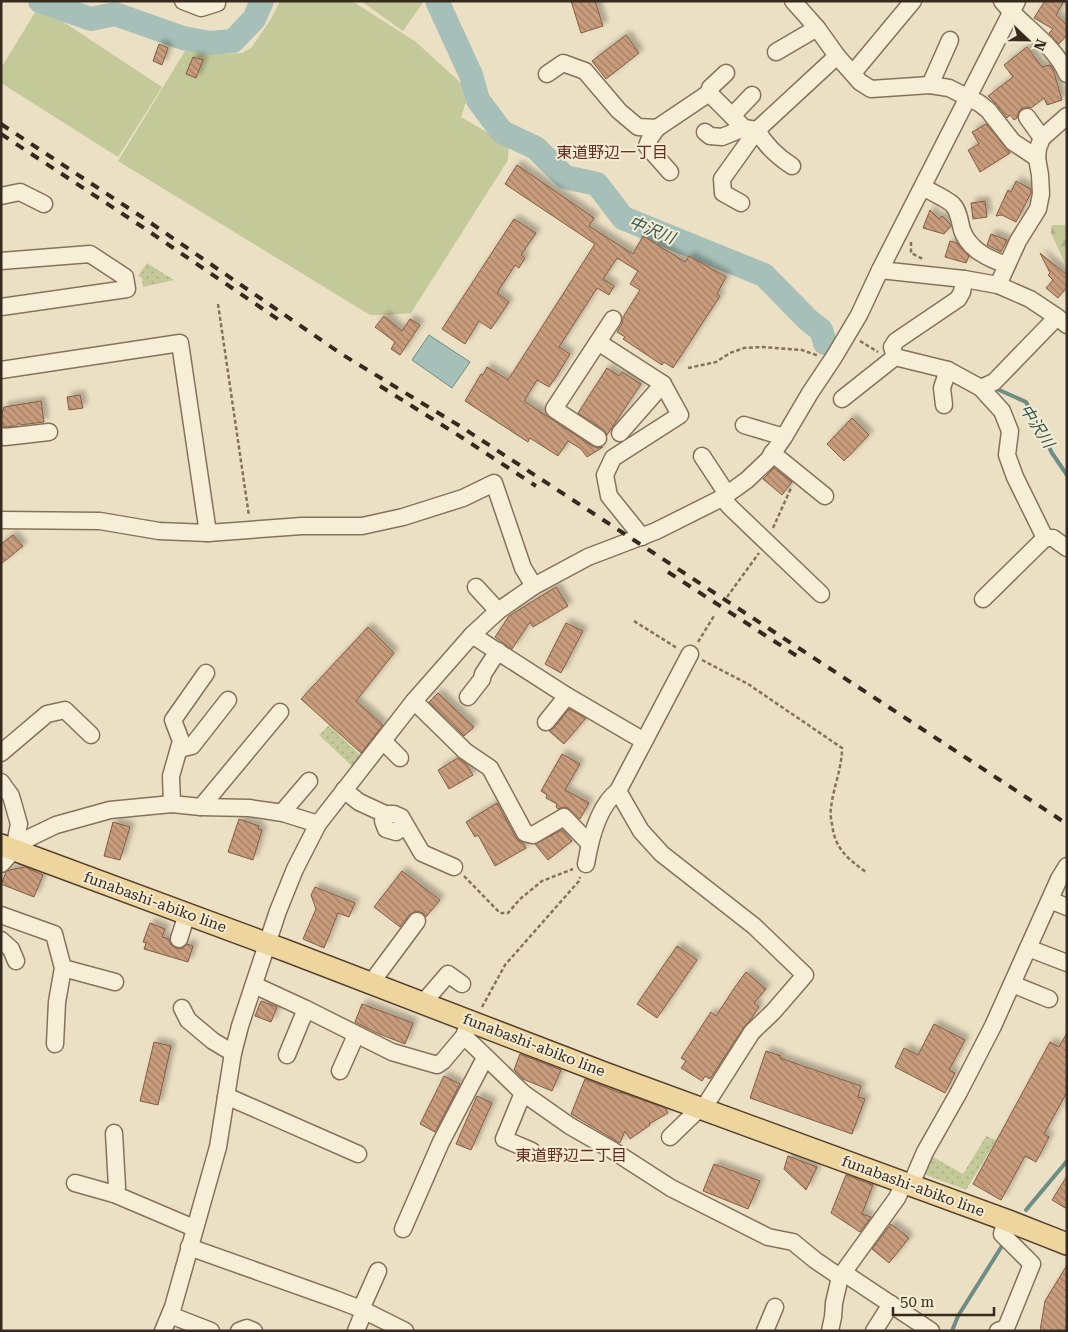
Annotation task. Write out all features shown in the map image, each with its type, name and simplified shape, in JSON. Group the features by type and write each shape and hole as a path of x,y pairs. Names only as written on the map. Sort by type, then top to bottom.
{"main road":[{"name":"funabashi-abiko line","path":"6,853 267,943 423,1003 468,1029 702,1109 1067,1244"}],"street":[{"path":"183,1 200,8 217,3 217,1"},
{"path":"793,1 860,82 871,89 930,85 949,88 969,97 988,110 1013,142 1036,158"},
{"path":"853,73 913,1"},
{"path":"163,1331 170,1315 218,1147 233,1053 267,943 296,869 318,824 414,701 472,635 498,611 534,586 588,557 656,532 724,496 747,480 768,460 784,438 859,314 969,97 1010,5 1063,65 1067,74"},
{"path":"776,52 817,28"},
{"path":"930,85 950,40"},
{"path":"741,203 723,193 722,179 750,129 837,56"},
{"path":"547,74 563,63 585,71 618,111 638,127 657,128"},
{"path":"670,172 647,146 650,138 657,128 709,93 710,88 726,73"},
{"path":"709,93 732,116 761,138 781,159 792,166"},
{"path":"732,116 752,95"},
{"path":"998,285 1018,241 1038,210 1041,194 1040,174 1036,158 1042,138 1067,116"},
{"path":"1027,118 1042,138"},
{"path":"706,132 710,136 722,137 750,129"},
{"path":"923,187 954,205 963,232 969,243 993,260 1007,265"},
{"path":"1,196 20,192 44,204"},
{"path":"1,261 90,254 125,277 127,289 1,307"},
{"path":"880,270 964,279 998,285 1030,299 1062,321 994,382 980,388"},
{"path":"896,357 892,347 896,340 958,300 962,292 964,279"},
{"path":"598,438 554,409 613,319"},
{"path":"598,342 663,384 680,415 613,458 605,475 610,496 642,537"},
{"path":"1,370 180,343 208,533"},
{"path":"896,357 948,370 980,388 1002,411 1010,431 1007,455 1046,538"},
{"path":"842,399 896,357"},
{"path":"944,405 942,388 948,370"},
{"path":"620,433 663,384"},
{"path":"744,425 784,438"},
{"path":"1,436 5,438 49,432"},
{"path":"772,453 825,496"},
{"path":"702,456 731,508 821,594"},
{"path":"1,520 100,521 159,531 208,533 302,526 362,526 403,517 463,498 494,484 522,568 534,586"},
{"path":"983,599 1046,538 1053,538 1067,548"},
{"path":"476,587 498,611"},
{"path":"472,635 567,696 644,741"},
{"path":"468,697 482,679 483,674 498,651"},
{"path":"586,864 598,817 613,795 618,791 690,654"},
{"path":"172,804 171,776 181,741 173,720 206,673"},
{"path":"546,722 567,696"},
{"path":"179,749 192,746 228,700"},
{"path":"414,701 465,751 490,768 525,833 533,834 564,817 590,843"},
{"path":"1,753 47,714 65,710 91,735"},
{"path":"201,807 280,712"},
{"path":"382,742 400,758"},
{"path":"283,813 309,780"},
{"path":"1,782 11,796 18,824 6,853"},
{"path":"344,790 359,802 385,814 394,814 401,817 422,854 454,867"},
{"path":"618,791 641,832 662,854 754,926 805,975 773,1012 752,1032 702,1109 670,1137"},
{"path":"6,853 31,837 65,822 110,810 172,804 249,808 283,813 318,824"},
{"path":"830,1331 834,1303 842,1275 914,1174 993,1026 1067,866"},
{"path":"1050,900 1067,907"},
{"path":"178,939 187,914"},
{"path":"1,915 54,934 63,968 57,1002 55,1044"},
{"path":"371,983 417,921"},
{"path":"1,940 11,949 16,961"},
{"path":"1028,948 1067,963"},
{"path":"63,968 114,982"},
{"path":"423,1003 448,974 462,984"},
{"path":"1012,984 1049,1000"},
{"path":"254,985 392,1052 437,1066 468,1029 485,1058 522,1093 570,1126 612,1150 671,1188 768,1237 793,1242 815,1260 891,1304 931,1331"},
{"path":"182,1008 188,1020 213,1041 233,1053"},
{"path":"287,1055 306,1009"},
{"path":"340,1071 356,1035"},
{"path":"402,1229 441,1142 485,1058"},
{"path":"522,1093 504,1139 532,1151"},
{"path":"226,1097 358,1154"},
{"path":"114,1133 117,1187 114,1194"},
{"path":"75,1183 114,1194 194,1228"},
{"path":"1004,1330 1032,1264 1002,1234 1006,1220"},
{"path":"189,1248 335,1298 402,1330"},
{"path":"356,1331 378,1271"},
{"path":"874,1331 891,1304"},
{"path":"765,1331 776,1307"},
{"path":"170,1315 211,1331"},
{"path":"239,1331 247,1328 254,1331"}],"path":[{"path":"218,304 251,531"},
{"path":"688,368 716,362 730,353 744,348 762,347 802,350 820,356"},
{"path":"690,654 714,616"},
{"path":"634,621 678,648 748,684 842,748 842,760 830,810 832,829 839,848 850,860 866,872"},
{"path":"454,867 500,913 508,913 520,899 542,881 586,864"},
{"path":"468,1029 505,965 578,881 586,864"}],"green space":[{"path":"280,1 352,1 416,42 461,83 467,99 461,117 509,145 508,160 411,313 370,315 118,161 185,51 196,48 225,54 242,53 251,48 271,19"},
{"path":"361,1 424,1 403,31"},
{"path":"39,6 162,87 118,157 1,83 1,68"},
{"path":"1052,225 1067,225 1067,266 1051,233"},
{"path":"147,263 174,280 143,287 142,278 138,276"},
{"path":"329,725 362,757 354,768 319,735"},
{"path":"986,1136 996,1140 966,1190 926,1175 925,1164 928,1154 963,1174"}],"water":[{"path":"429,335 470,362 452,388 412,360"}],"building":[{"path":"571,1 595,1 603,26 581,33"},
{"path":"1045,1 1064,1 1056,15 1067,25 1067,35 1059,44 1049,33 1053,29 1034,18"},
{"path":"626,35 639,53 606,79 592,61"},
{"path":"159,44 168,48 162,65 153,61"},
{"path":"1027,47 1042,67 1050,65 1053,69 1062,100 1047,105 1044,98 1031,108 1021,109 1014,120 1010,115 1007,118 988,96 1013,77 1004,65"},
{"path":"193,57 203,60 196,78 186,74"},
{"path":"986,124 1010,153 980,172 968,150 979,144 972,132"},
{"path":"517,165 594,218 589,226 633,254 643,236 685,262 689,256 726,277 717,294 720,296 673,368 664,362 662,365 623,339 625,337 617,332 622,324 623,317 640,290 630,284 638,271 617,258 603,279 614,286 609,295 597,288 559,347 570,354 556,377 549,387 537,380 524,401 592,446 603,447 587,457 581,449 568,441 558,456 530,438 528,442 465,401 487,367 508,380 595,244 505,184"},
{"path":"1016,181 1031,189 1031,193 1016,222 1002,215 996,216 1008,190 1011,192"},
{"path":"985,201 987,217 973,219 971,203"},
{"path":"930,210 939,219 942,216 950,224 951,226 944,234 923,228"},
{"path":"514,219 536,233 521,255 525,258 519,268 515,265 497,293 509,302 491,329 479,321 465,344 442,329"},
{"path":"991,234 1007,240 1001,252 987,245"},
{"path":"950,241 957,243 969,256 966,263 945,257"},
{"path":"1040,253 1067,275 1067,287 1058,298 1046,288 1053,280 1048,275 1050,273"},
{"path":"384,316 402,331 410,319 420,325 400,355 391,349 395,342 375,327"},
{"path":"607,368 619,376 622,372 641,384 607,435 604,430 578,413"},
{"path":"80,395 83,408 69,410 67,397"},
{"path":"41,401 44,422 20,425 20,423 16,426 4,427 1,416 4,407"},
{"path":"852,418 869,435 844,461 827,444"},
{"path":"774,468 792,482 782,495 763,479"},
{"path":"13,535 23,546 1,564 1,544"},
{"path":"556,587 568,606 533,627 530,622 512,649 495,637 509,616"},
{"path":"566,623 583,631 561,673 545,664"},
{"path":"368,627 394,653 356,701 383,725 361,753 301,699"},
{"path":"438,693 474,727 464,736 429,702"},
{"path":"569,709 586,718 564,744 549,731 554,728"},
{"path":"562,754 580,764 565,790 589,803 580,819 568,808 558,809 556,807 557,804 546,798 547,795 541,791"},
{"path":"458,758 466,764 473,775 449,789 438,770"},
{"path":"497,803 516,838 526,848 495,866 478,835 475,837 466,822"},
{"path":"239,819 259,826 258,829 262,830 253,860 228,852"},
{"path":"113,822 130,827 120,860 104,856"},
{"path":"562,830 572,841 548,860 535,844"},
{"path":"25,867 43,875 34,897 1,884 6,872"},
{"path":"402,871 440,900 426,917 423,913 414,912 409,915 400,927 374,907"},
{"path":"315,887 355,903 349,917 338,913 324,948 303,939 316,909 311,895"},
{"path":"150,923 165,929 162,937 169,939 171,945 176,948 182,949 187,944 193,946 188,962 144,949 146,943 143,942"},
{"path":"677,946 697,960 657,1018 637,1004"},
{"path":"746,972 766,989 754,1003 759,1007 710,1079 705,1076 702,1081 681,1068 686,1061 681,1058 711,1012 716,1016"},
{"path":"261,1001 277,1007 271,1022 255,1016"},
{"path":"362,1004 413,1023 405,1044 355,1022"},
{"path":"934,1024 965,1040 949,1070 955,1073 945,1093 895,1067 904,1048 918,1055"},
{"path":"1067,1033 1067,1092 1044,1134 1049,1137 1036,1162 1025,1156 1001,1200 973,1184 1050,1042 1059,1047"},
{"path":"154,1042 171,1046 158,1105 140,1101"},
{"path":"766,1051 781,1056 780,1058 861,1086 858,1097 865,1099 852,1134 750,1098"},
{"path":"520,1054 561,1070 552,1091 523,1079 514,1070"},
{"path":"444,1076 460,1084 435,1132 420,1124"},
{"path":"585,1079 665,1108 668,1113 649,1124 630,1139 625,1131 620,1143 571,1114"},
{"path":"477,1096 492,1103 471,1150 456,1144"},
{"path":"788,1156 817,1167 806,1190 784,1169"},
{"path":"714,1164 760,1181 748,1209 703,1191"},
{"path":"846,1175 873,1185 862,1214 871,1217 860,1232 831,1213"},
{"path":"1067,1176 1067,1209 1052,1200"},
{"path":"891,1224 909,1238 889,1263 872,1249"},
{"path":"1067,1265 1067,1331 1040,1331 1045,1301"}],"waterway":[{"path":"40,1 91,19 115,14 183,38 210,43 233,41 254,19 262,1"},
{"name":"中沢川","path":"437,1 471,75 478,100 502,132 536,148 565,177 597,184 623,218 764,275 808,320 821,330 825,343"},
{"name":"中沢川","path":"997,389 1026,402 1052,453 1067,475"},
{"name":"中沢川","path":"1026,1210 1067,1161"},
{"path":"952,1331 958,1316 1002,1246"}],"railway":[{"path":"1,124 145,219 343,355 463,428 1067,824"},
{"path":"1,134 279,320"},
{"path":"380,386 536,486"},
{"path":"668,572 800,658"}],"district":[{"name":"東道野辺一丁目","path":"612,152"},
{"name":"東道野辺二丁目","path":"571,1155"}]}
